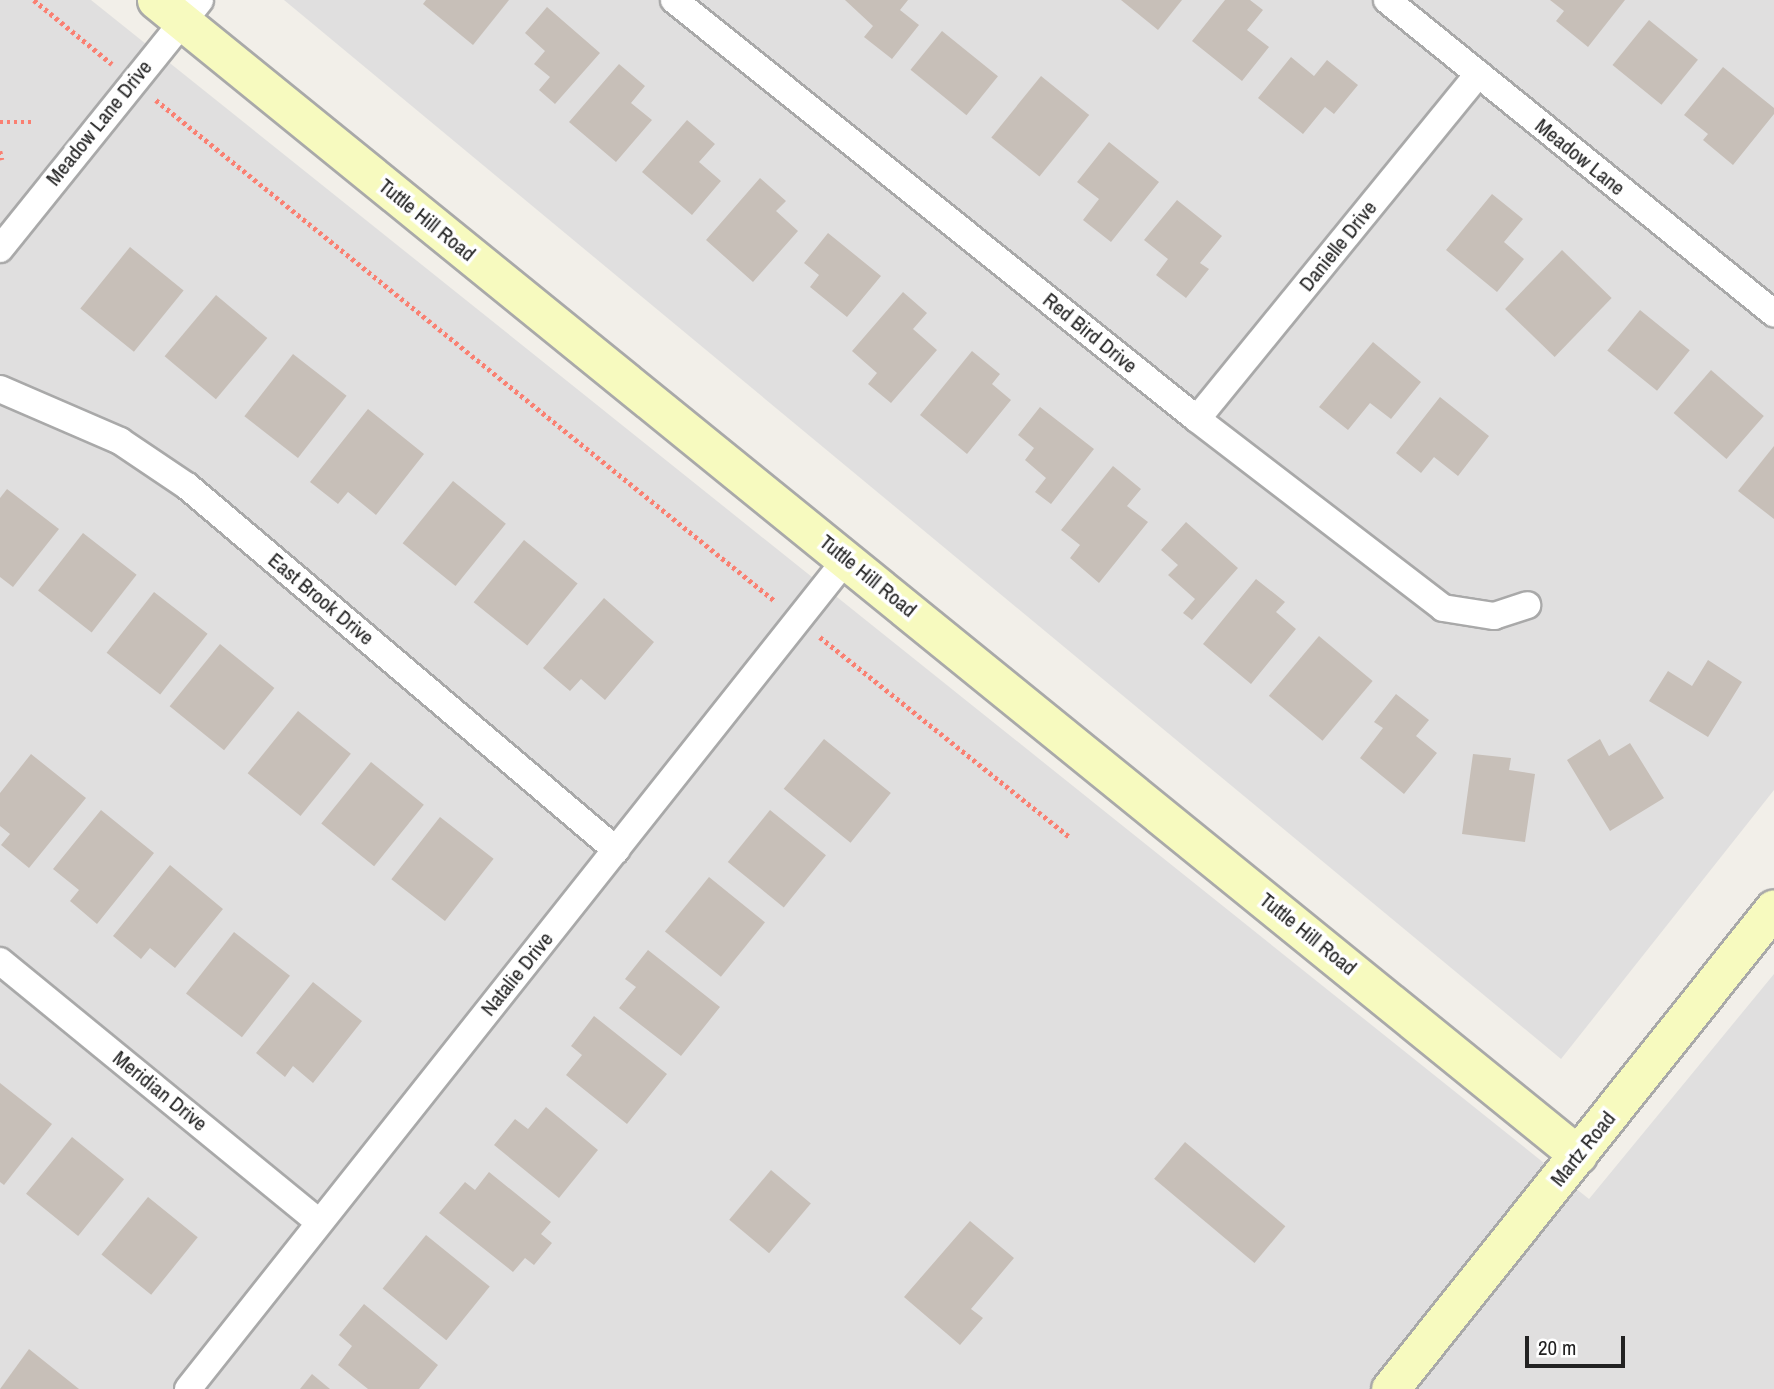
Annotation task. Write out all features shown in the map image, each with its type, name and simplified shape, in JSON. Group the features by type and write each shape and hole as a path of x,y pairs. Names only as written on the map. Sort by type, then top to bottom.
{"main road":[{"name":"Tuttle Hill Road","path":"179,7 847,558 1578,1155"},
{"name":"Martz Road","path":"1390,1389 1774,908"}],"street":[{"name":"Red Bird Drive","path":"674,0 1198,419 1443,608 1494,616 1527,605"},
{"name":"Meadow Lane","path":"1387,0 1774,313"},
{"name":"Meadow Lane Drive","path":"0,249 133,81 179,7"},
{"name":"Danielle Drive","path":"1198,419 1478,74"},
{"name":"East Brook Drive","path":"0,389 120,441 187,486 616,850"},
{"name":"Natalie Drive","path":"188,1389 847,558"},
{"name":"Meridian Drive","path":"0,961 319,1222"}],"path":[{"path":"34,0 1070,837"},
{"path":"0,122 34,122"},
{"path":"0,151 2,160"}],"shaded area":[{"path":"0,0 91,0 1589,1199 1774,974 1774,1389 0,1389"},
{"path":"284,0 1774,0 1774,790 1561,1059"}],"building":[{"path":"426,0 509,0 473,45 423,4"},
{"path":"845,0 908,0 900,10 919,25 892,59 864,37 873,26"},
{"path":"1121,0 1182,0 1158,30"},
{"path":"1225,0 1250,0 1263,10 1247,30 1269,47 1242,81 1192,41"},
{"path":"1550,0 1625,0 1588,47 1556,21 1564,11"},
{"path":"547,7 600,53 555,104 539,90 550,77 534,64 545,51 525,33"},
{"path":"1649,20 1698,60 1661,105 1612,65"},
{"path":"942,31 998,76 966,115 911,70"},
{"path":"1291,57 1314,76 1327,60 1358,85 1334,114 1325,107 1303,134 1258,98"},
{"path":"619,64 645,86 631,103 652,120 616,162 569,122"},
{"path":"1723,67 1774,108 1774,114 1733,165 1703,140 1708,134 1684,115"},
{"path":"1041,76 1089,115 1039,176 991,137"},
{"path":"687,120 715,144 699,162 721,181 692,215 642,172"},
{"path":"1109,142 1159,182 1111,242 1083,220 1099,199 1077,182"},
{"path":"760,178 786,201 776,211 798,231 753,282 706,240"},
{"path":"1492,194 1523,219 1504,242 1524,259 1497,292 1446,250"},
{"path":"1177,200 1222,236 1200,263 1209,269 1186,298 1156,275 1168,259 1144,240"},
{"path":"828,233 881,276 847,317 810,287 819,275 804,263"},
{"path":"130,247 184,290 134,352 80,308"},
{"path":"1562,250 1612,298 1555,357 1505,309"},
{"path":"903,292 927,313 913,329 937,350 891,403 868,384 877,373 852,351"},
{"path":"216,295 267,338 216,399 165,356"},
{"path":"1640,310 1690,350 1657,391 1607,350"},
{"path":"1373,342 1421,382 1391,419 1370,403 1348,430 1319,407"},
{"path":"972,351 1000,374 992,384 1011,400 967,454 920,415"},
{"path":"293,354 347,396 298,458 244,416"},
{"path":"1711,370 1764,416 1726,459 1674,413"},
{"path":"1440,397 1489,436 1458,476 1434,457 1421,473 1396,453"},
{"path":"1040,407 1094,449 1051,504 1035,492 1046,478 1025,460 1034,448 1018,435"},
{"path":"368,409 424,454 376,515 348,492 338,504 310,482"},
{"path":"1774,446 1774,519 1738,491"},
{"path":"1113,466 1141,489 1127,506 1148,522 1099,583 1070,558 1080,545 1061,530"},
{"path":"453,481 506,524 456,586 403,543"},
{"path":"7,489 59,529 13,587 0,577 0,498"},
{"path":"1186,522 1238,568 1192,620 1183,613 1195,599 1168,575 1178,565 1161,550"},
{"path":"83,533 137,575 92,632 38,591"},
{"path":"524,540 578,583 527,646 474,602"},
{"path":"1256,579 1285,602 1276,612 1296,629 1251,684 1203,644"},
{"path":"154,592 208,634 160,695 107,653"},
{"path":"604,598 654,642 605,700 581,679 570,691 543,668"},
{"path":"1319,636 1373,681 1322,741 1269,696"},
{"path":"220,644 274,688 224,750 170,706"},
{"path":"1708,660 1742,682 1708,737 1649,701 1668,671 1692,686"},
{"path":"1396,694 1429,720 1416,736 1437,753 1404,794 1360,758 1383,728 1374,722"},
{"path":"298,711 351,754 301,816 248,773"},
{"path":"824,739 891,793 851,843 784,789"},
{"path":"1600,739 1609,756 1630,743 1664,798 1610,831 1567,760"},
{"path":"31,754 86,798 29,868 1,845 10,834 0,826 0,793"},
{"path":"1473,754 1511,758 1509,770 1535,774 1525,842 1462,834"},
{"path":"371,762 424,805 374,866 321,823"},
{"path":"101,810 154,853 97,924 70,901 79,890 53,869"},
{"path":"770,810 826,855 784,907 728,862"},
{"path":"440,817 494,859 445,921 391,879"},
{"path":"170,865 223,909 175,968 150,948 141,959 113,936"},
{"path":"709,877 765,922 721,977 665,931"},
{"path":"234,932 290,976 242,1037 186,993"},
{"path":"648,950 720,1007 681,1056 619,1008 636,987 625,979"},
{"path":"313,982 362,1021 313,1083 293,1066 285,1077 256,1053"},
{"path":"594,1016 667,1074 627,1124 566,1075 582,1055 571,1046"},
{"path":"0,1083 52,1124 4,1185 0,1182"},
{"path":"546,1107 598,1150 559,1198 494,1145 515,1119 528,1129"},
{"path":"72,1137 124,1179 78,1236 26,1194"},
{"path":"1185,1142 1285,1226 1254,1263 1154,1179"},
{"path":"771,1170 811,1203 769,1253 729,1220"},
{"path":"489,1172 551,1222 541,1234 552,1243 534,1265 525,1258 513,1272 439,1213 465,1182 475,1190"},
{"path":"148,1197 198,1237 151,1295 101,1255"},
{"path":"970,1221 1014,1258 971,1309 983,1318 960,1345 904,1297"},
{"path":"426,1235 490,1287 446,1340 383,1289"},
{"path":"364,1304 438,1365 419,1389 368,1389 338,1365 352,1346 339,1335"},
{"path":"29,1349 79,1389 0,1389"},
{"path":"312,1374 330,1389 300,1389"}]}
